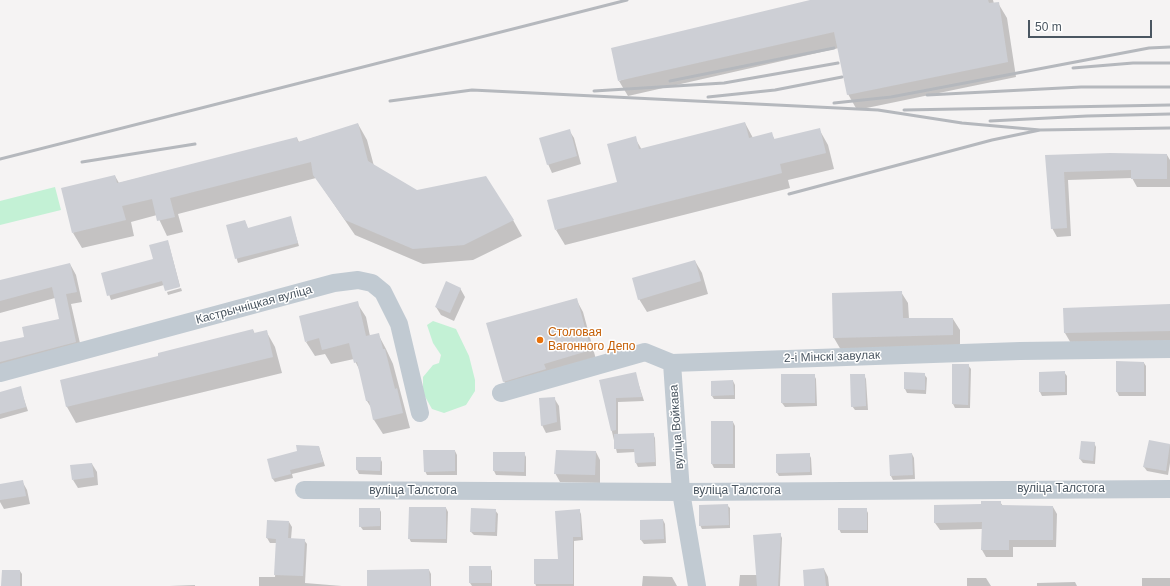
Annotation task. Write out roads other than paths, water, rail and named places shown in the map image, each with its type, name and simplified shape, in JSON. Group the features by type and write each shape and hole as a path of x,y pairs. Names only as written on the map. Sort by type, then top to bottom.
{"street":[{"name":"Кастрычніцкая вуліца","path":"0,373 334,283 358,280 372,284 383,292 399,324 420,413"},
{"name":"2-і Мінскі завулак","path":"502,394 645,352 672,363 1020,351 1170,349"},
{"name":"вуліца Войкава","path":"672,363 681,492 697,586"},
{"name":"вуліца Талстога","path":"304,490 681,492 1170,489"}],"railway":[{"path":"0,159 627,0"},
{"path":"834,103 891,97 1149,48 1170,47"},
{"path":"670,81 834,48"},
{"path":"594,91 724,83 838,63"},
{"path":"1073,68 1133,63 1170,63"},
{"path":"708,97 775,90 842,77"},
{"path":"927,95 1081,87 1170,87"},
{"path":"390,101 472,90 878,110 962,123 1040,130"},
{"path":"904,110 1170,105"},
{"path":"990,121 1087,116 1170,114"},
{"path":"789,194 992,140 1040,130 1170,128"},
{"path":"82,162 195,144"}],"place":[{"name":"Столовая Вагонного Депо","path":"540,340"}]}
